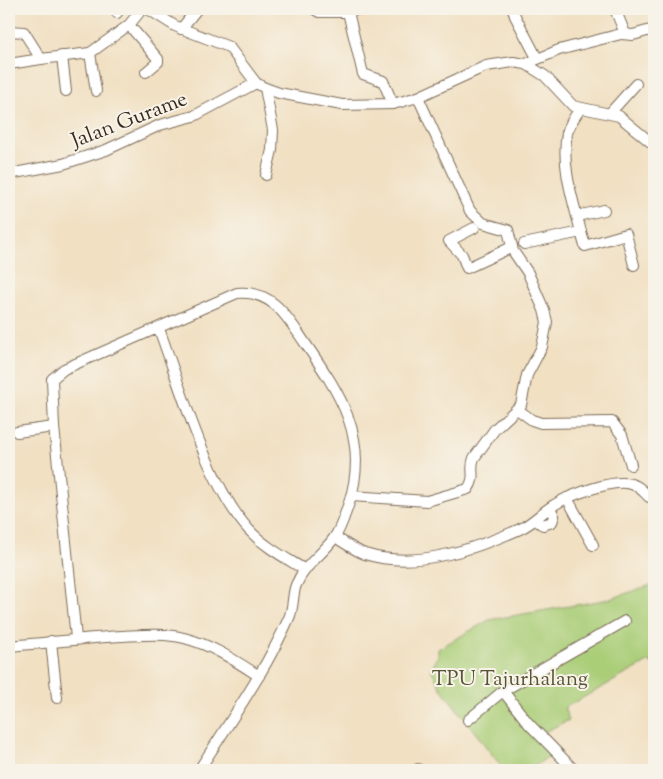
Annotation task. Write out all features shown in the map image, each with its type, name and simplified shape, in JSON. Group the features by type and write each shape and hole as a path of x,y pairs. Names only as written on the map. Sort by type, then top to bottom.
{"street":[{"path":"9,64 90,53 129,25 142,9"},
{"path":"148,9 180,29 229,47 260,85 273,130 272,150 266,175"},
{"path":"180,29 197,9"},
{"path":"314,9 319,12 359,9"},
{"path":"513,9 537,58"},
{"path":"615,9 624,26 624,31 621,34"},
{"path":"347,10 362,74 383,81 393,104"},
{"path":"129,25 158,59 158,62 146,72"},
{"path":"526,64 559,50 621,34 633,35 654,29"},
{"path":"9,32 24,32 41,59"},
{"path":"90,53 96,91"},
{"path":"62,56 66,91"},
{"path":"260,85 320,102 342,105 393,104 418,97 486,66 513,62 526,64 545,76 566,102 580,109 610,113 626,120 654,145"},
{"path":"610,113 636,84"},
{"name":"Jalan Gurame","path":"9,174 63,164 93,155 160,125 194,116 260,85"},
{"path":"351,496 427,501 468,489 474,477 472,462 474,458 495,429 517,409 522,400 527,375 542,347 547,322 544,310 528,273 515,256 508,230 483,223 467,208 418,97"},
{"path":"580,109 567,132 568,181 585,246 626,234 634,265"},
{"path":"577,216 604,210"},
{"path":"474,228 449,240 462,255 467,268 512,247"},
{"path":"524,244 581,232"},
{"path":"76,638 54,427 52,379 56,373 238,293 258,294 278,305 323,370 346,411 356,442 358,459 351,496 335,538 305,570 296,586 290,616 259,676 199,770"},
{"path":"159,329 204,452 240,518 262,542 305,570"},
{"path":"517,409 532,420 541,423 612,422 622,435 631,465"},
{"path":"17,432 54,427"},
{"path":"335,538 355,549 375,556 417,559 461,550 522,528 567,498 603,486 621,483 634,484 649,497"},
{"path":"567,498 593,545"},
{"path":"468,720 503,691 625,621"},
{"path":"9,646 76,638 156,634 184,638 216,650 259,676"},
{"path":"52,641 57,698"},
{"path":"503,691 530,724 574,770"}],"green space":[{"name":"TPU Tajurhalang","path":"654,584 654,666 650,661 564,708 569,720 544,732 558,749 530,770 504,770 440,687 431,669 438,657 438,649 489,620 610,599"}]}
